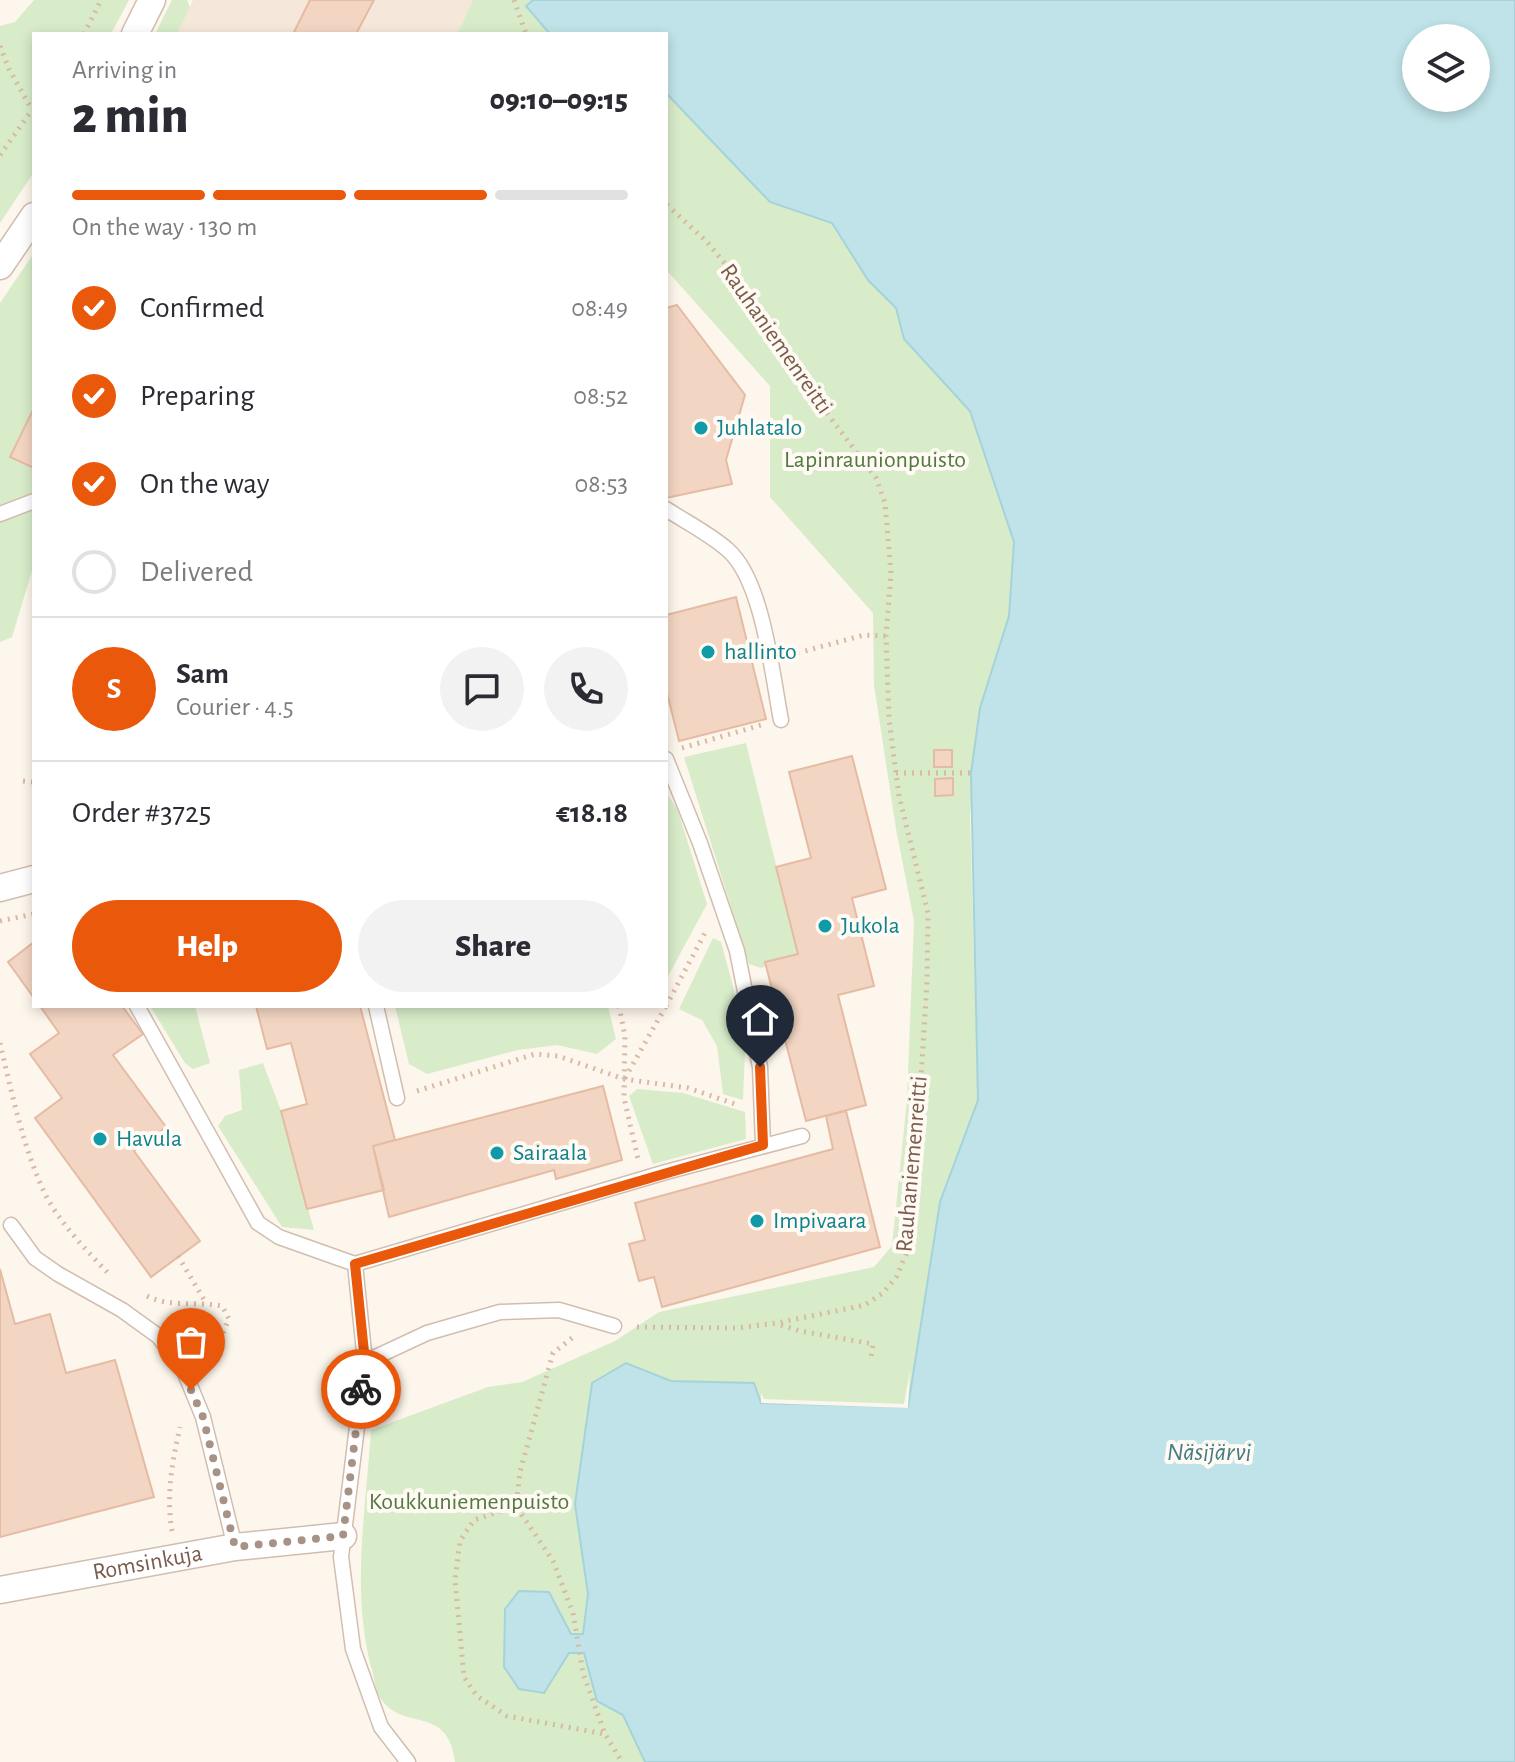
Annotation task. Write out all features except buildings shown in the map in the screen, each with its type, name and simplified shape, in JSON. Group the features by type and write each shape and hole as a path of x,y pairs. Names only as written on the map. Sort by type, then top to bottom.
{"street":[{"path":"136,32 152,0"},
{"path":"0,266 32,219"},
{"path":"0,888 32,880"},
{"name":"Romsinkuja","path":"0,1590 235,1547 343,1536"}],"lane":[{"path":"0,514 32,502"},
{"path":"668,510 729,551 745,572 756,594 781,720"},
{"path":"668,764 737,951 760,1067 763,1145"},
{"path":"138,1008 258,1223 279,1237 355,1264 643,1179 802,1136"},
{"path":"376,1008 397,1098"},
{"path":"11,1225 35,1258 122,1310 158,1336 182,1366 203,1417 235,1547"},
{"path":"355,1264 365,1362 341,1557 353,1649 381,1727 408,1762"},
{"path":"365,1362 427,1333 500,1312 559,1310 614,1326"}],"path":[{"path":"85,32 101,0"},
{"path":"514,0 525,32"},
{"path":"0,46 9,69 32,107"},
{"path":"0,155 32,110"},
{"name":"Rauhaniemenreitti","path":"614,1326 722,1328 777,1323 865,1305 883,1293 897,1276 906,1254 916,1160 927,982 928,913 896,773 889,719 886,636 891,573 885,503 876,478 817,400 736,277 707,242 668,206"},
{"path":"769,661 864,635 886,636"},
{"path":"680,748 781,720"},
{"path":"896,773 971,773"},
{"path":"23,781 32,782"},
{"path":"668,1002 700,941 722,909"},
{"path":"619,1008 625,1036 624,1098 643,1179"},
{"path":"624,1079 665,1008"},
{"path":"397,1098 535,1054 558,1056 624,1079 688,1088 762,1114"},
{"path":"178,1256 206,1303"},
{"path":"777,1323 800,1331 873,1344 871,1357"},
{"path":"553,1353 520,1472 516,1506 553,1561 573,1613 583,1673 605,1734 622,1762"},
{"path":"516,1506 474,1520 460,1541 455,1580 464,1677 477,1696 507,1716 605,1734"}],"shaded area":[{"path":"193,0 473,0 458,32 178,32"}],"green space":[{"path":"34,0 129,0 112,32 32,32 32,175 0,223 0,26 15,22"},
{"path":"172,0 187,0 190,7 178,32 156,32"},
{"path":"473,0 533,0 527,6 548,32 458,32"},
{"path":"668,95 770,202 832,223 868,280 896,308 904,339 970,411 1014,542 1009,616 980,708 970,814 978,1100 940,1202 908,1408 761,1403 753,1383 671,1381 626,1363 575,1504 588,1594 583,1635 571,1634 549,1592 505,1609 504,1667 569,1653 584,1653 597,1701 623,1715 645,1762 455,1762 451,1743 443,1732 434,1725 399,1714 388,1707 376,1686 365,1637 361,1578 371,1430 488,1387 522,1382 615,1341 659,1312 874,1267 892,1246 907,1100 914,921 874,685 873,613 770,497 770,386 669,273"},
{"path":"32,256 32,571 12,637 0,642 0,303"},
{"path":"746,743 798,954 761,968 749,964 684,757"},
{"path":"668,795 678,811 707,904 668,976"},
{"path":"713,938 721,942 733,986 745,1052 743,1100 723,1094 717,1046 702,1020 679,1009"},
{"path":"151,1008 196,1008 210,1063 193,1069 185,1063"},
{"path":"395,1008 608,1008 616,1039 597,1054 557,1045 518,1050 427,1074 409,1064"},
{"path":"263,1063 281,1111 314,1230 282,1227 218,1126 225,1116 242,1110 239,1070"},
{"path":"637,1089 683,1093 745,1112 746,1139 653,1164 629,1096"}],"water":[{"name":"Näsijärvi","path":"533,0 1515,0 1515,1762 645,1762 623,1715 597,1701 584,1653 569,1653 544,1693 519,1689 504,1667 505,1609 519,1591 549,1592 571,1634 583,1634 588,1594 575,1504 592,1383 626,1363 671,1381 754,1383 761,1403 908,1407 940,1202 978,1100 971,773 980,708 1009,616 1014,542 970,411 904,339 896,308 868,280 832,223 770,202 668,95 668,32 548,32 526,6"}],"pier":[{"path":"910,1370 908,1408 761,1403 761,1393 764,1399 904,1404"}],"way so far":[{"path":"191,1390 203,1417 235,1547 343,1536 361,1389"}],"place":[{"name":"Juhlatalo","path":"701,428"},
{"name":"hallinto","path":"708,652"},
{"name":"Jukola","path":"825,926"},
{"name":"Havula","path":"100,1139"},
{"name":"Sairaala","path":"497,1153"},
{"name":"Impivaara","path":"757,1221"}],"route":[{"path":"361,1389 365,1362 355,1264 763,1145 760,1067"}],"park label":[{"name":"Lapinraunionpuisto","path":"875,460"},
{"name":"Koukkuniemenpuisto","path":"469,1502"}]}
